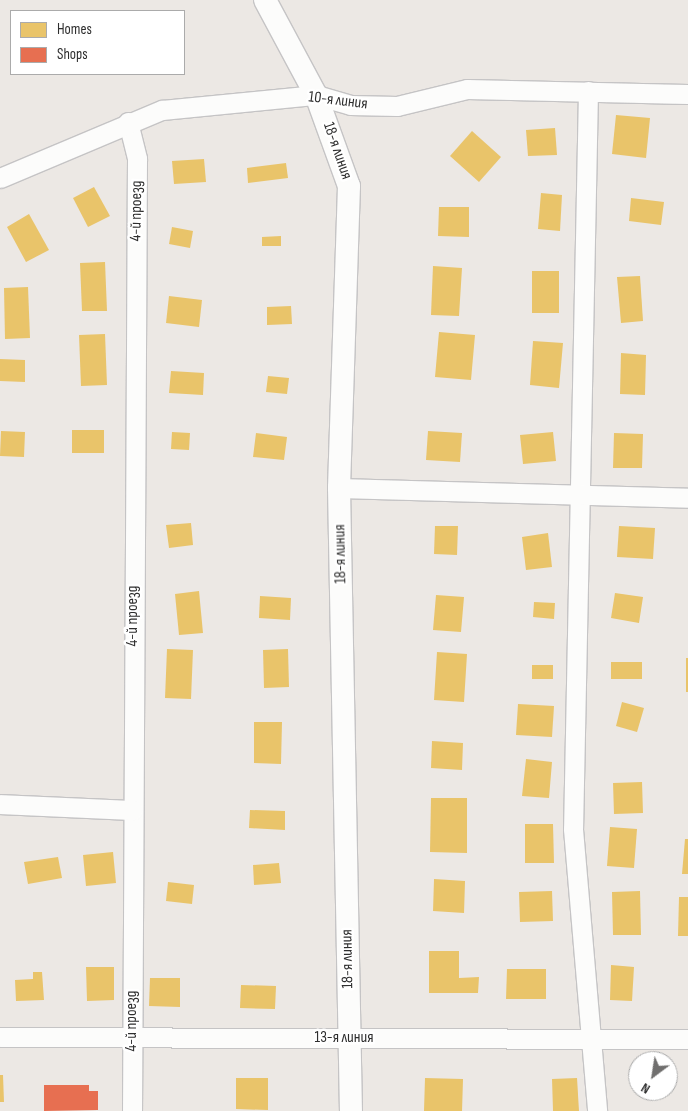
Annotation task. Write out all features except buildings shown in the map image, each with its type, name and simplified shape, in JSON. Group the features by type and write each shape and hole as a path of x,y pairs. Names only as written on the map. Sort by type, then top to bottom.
{"street":[{"name":"18-я линия","path":"268,8 316,95 349,186 339,488 351,1111"},
{"name":"10-я линия","path":"0,178 128,122 162,110 316,95 350,105 397,106 466,89 688,94"},
{"path":"588,91 573,829 597,1111"},
{"name":"4-й проезд","path":"128,122 137,159 132,1111"},
{"path":"339,488 581,498 688,498"},
{"path":"0,804 133,810"},
{"name":"13-я линия","path":"0,1037 132,1039 688,1039"}]}
